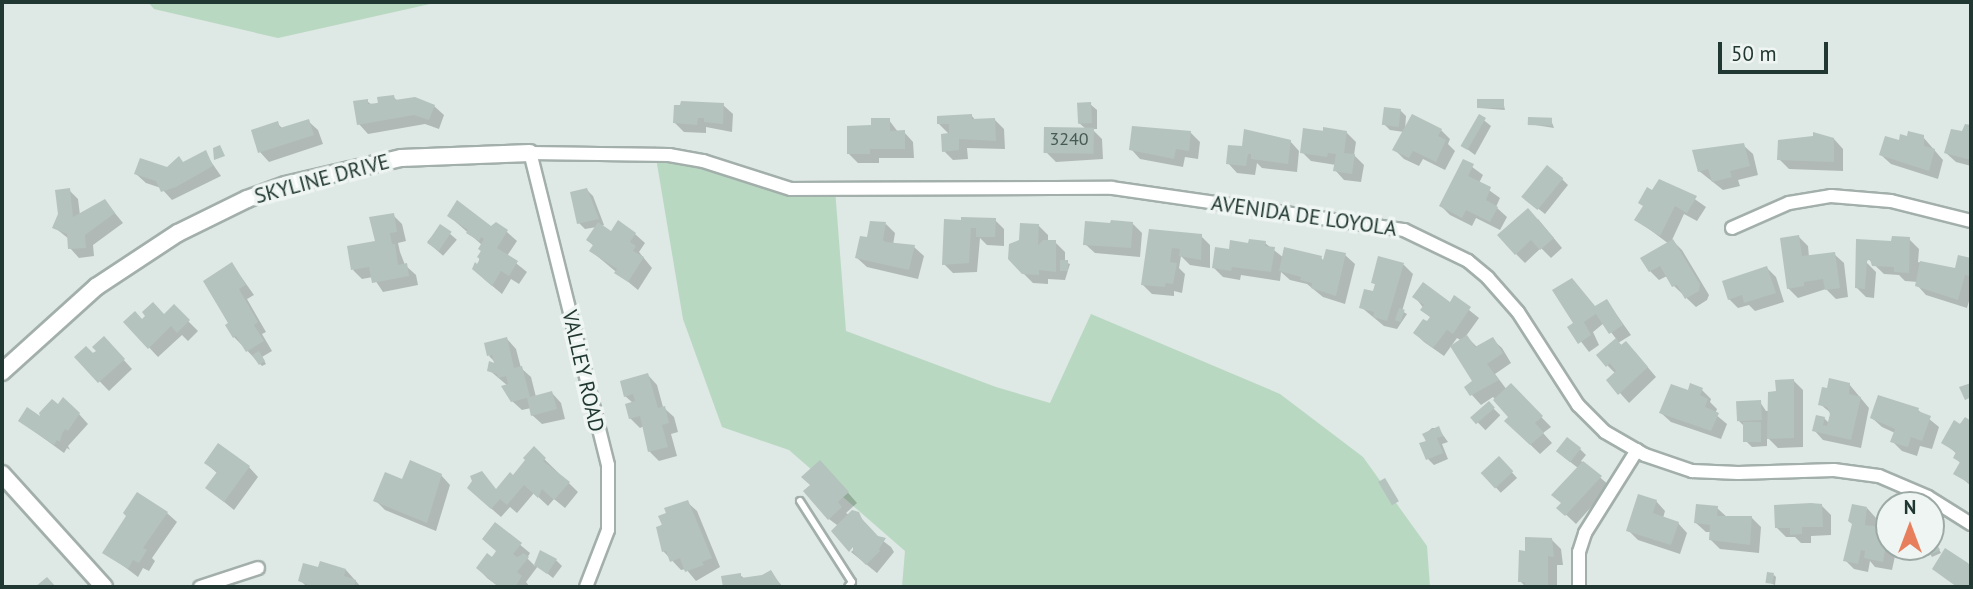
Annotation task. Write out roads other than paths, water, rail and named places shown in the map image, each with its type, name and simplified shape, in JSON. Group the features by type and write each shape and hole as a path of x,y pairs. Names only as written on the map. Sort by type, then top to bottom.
{"street":[{"name":"SKYLINE DRIVE","path":"2,372 96,287 178,233 247,199 285,185 387,160 530,153"},
{"name":"AVENIDA DE LOYOLA","path":"530,153 669,155 703,161 791,189 1112,188 1405,230 1468,261 1488,278 1518,312 1578,405 1605,432 1637,450 1692,471 1738,473 1834,470 1879,476 1928,497 1971,524"},
{"name":"VALLEY ROAD","path":"530,153 608,465 608,530 586,587"},
{"path":"1732,228 1789,203 1831,196 1863,196 1971,221"},
{"path":"1579,587 1579,552 1585,533 1637,450"},
{"path":"2,474 104,587"},
{"path":"200,587 258,568"}],"lane":[{"path":"800,501 852,582 848,587"}]}
